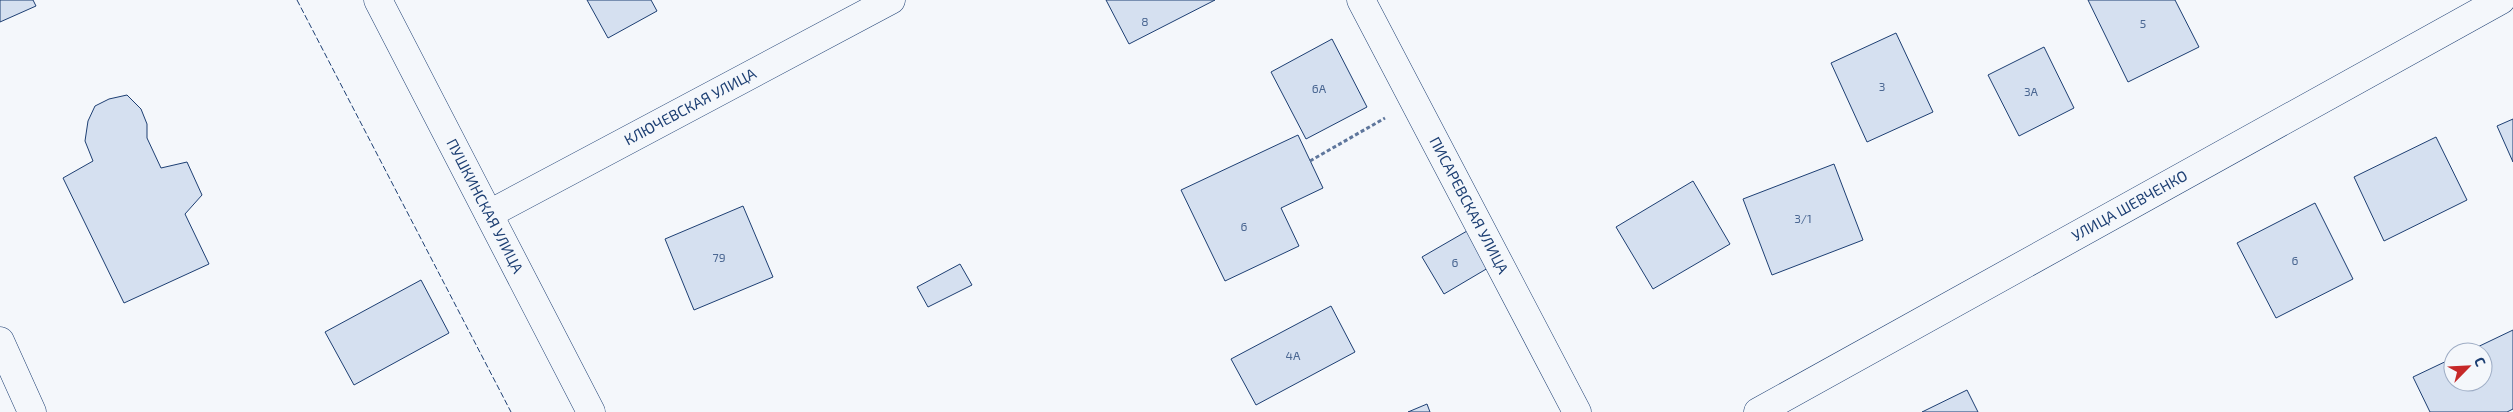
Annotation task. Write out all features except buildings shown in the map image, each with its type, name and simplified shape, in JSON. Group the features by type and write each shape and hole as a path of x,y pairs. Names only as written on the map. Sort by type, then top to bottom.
{"street":[{"name":"ПУШКИНСКАЯ УЛИЦА","path":"378,0 591,412"},
{"name":"КЛЮЧЕВСКАЯ УЛИЦА","path":"489,214 891,0"},
{"name":"ПИСАРЕВСКАЯ УЛИЦА","path":"1361,0 1577,412"},
{"name":"УЛИЦА ШЕВЧЕНКО","path":"1758,412 2501,0"},
{"path":"0,341 32,412"}],"path":[{"path":"1310,161 1414,101"}],"fence":[{"path":"297,0 511,412"}]}
